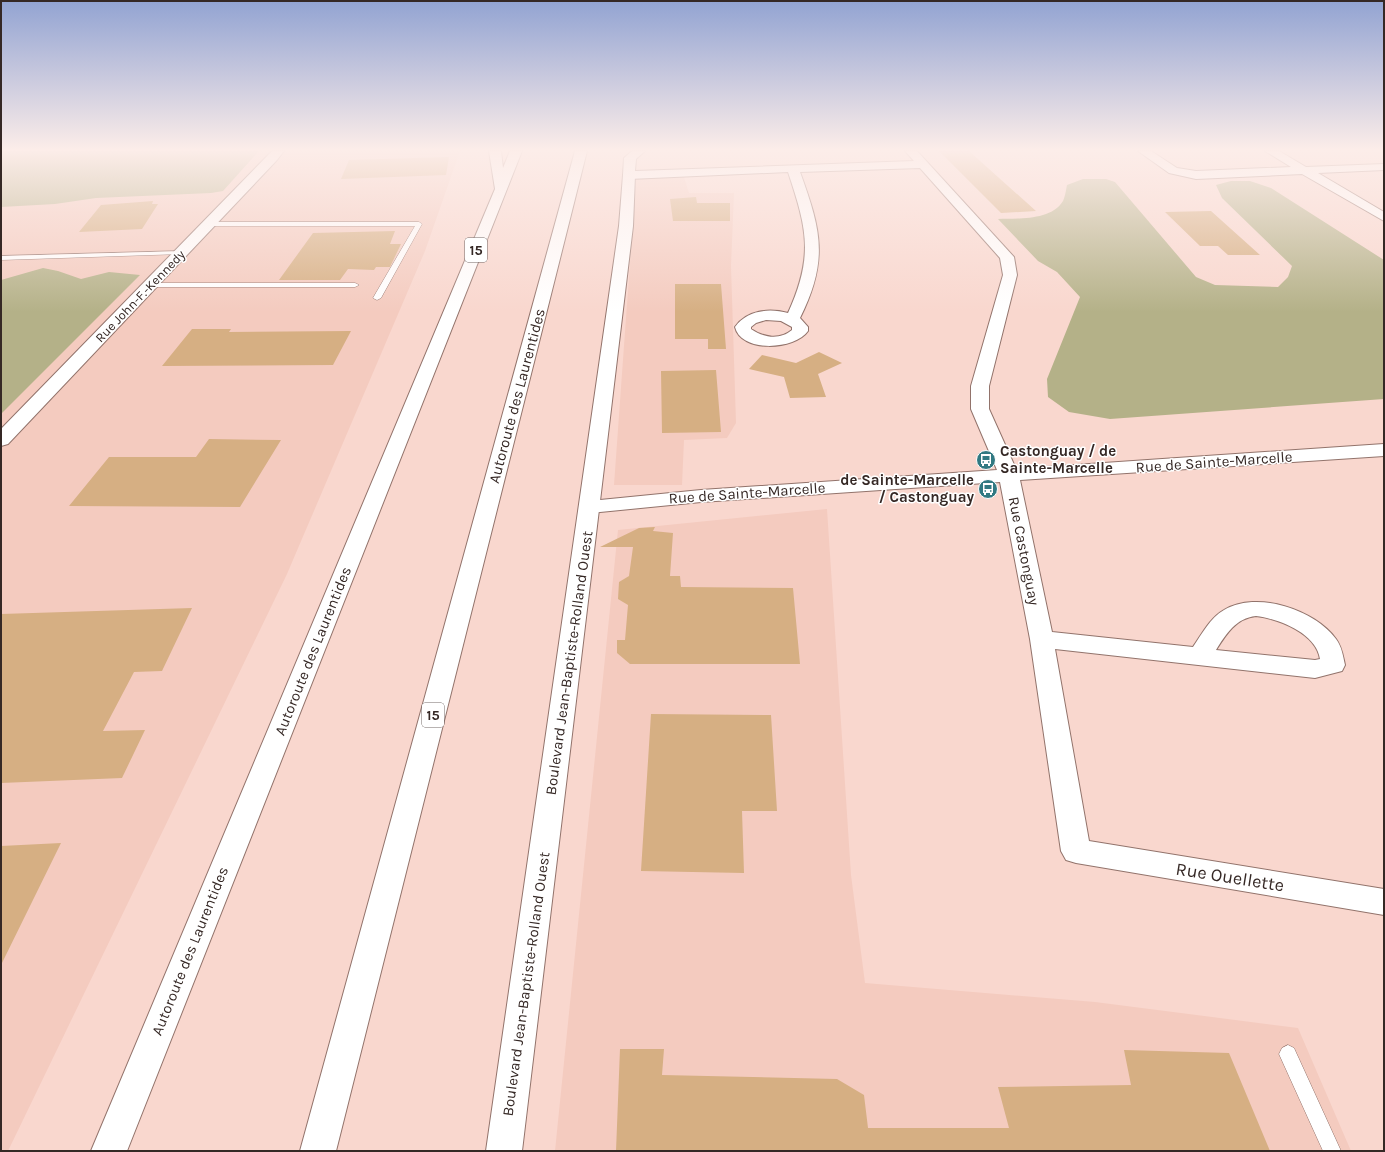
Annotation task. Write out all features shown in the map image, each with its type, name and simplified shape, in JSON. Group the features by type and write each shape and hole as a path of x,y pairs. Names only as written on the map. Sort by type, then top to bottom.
{"main road":[{"name":"Rue John-F.-Kennedy","path":"1,440 228,205"},
{"name":"Autoroute des Laurentides","path":"109,1151 493,205"},
{"name":"Autoroute des Laurentides","path":"318,1151 566,205"},
{"name":"Boulevard Jean-Baptiste-Rolland Ouest","path":"504,1151 590,507 626,226 627,205"},
{"path":"792,320 800,306 811,264 813,243 805,205"},
{"name":"Rue Castonguay","path":"959,205 1007,258 1010,275 980,386 980,409 1009,476 1042,640 1076,851"},
{"path":"1363,205 1384,217"},
{"name":"Rue de Sainte-Marcelle","path":"590,507 701,496 1384,450"},
{"path":"1042,640 1315,669 1333,666 1329,646 1305,624 1283,614 1252,608 1232,614 1218,629 1200,656"},
{"name":"Rue Ouellette","path":"1076,851 1384,902"}],"lane":[{"path":"210,224 419,224 377,298"},
{"path":"1,258 182,252"},
{"path":"150,285 355,285"},
{"path":"1288,1054 1332,1151"}],"shaded area":[{"path":"1,205 441,205 425,251 287,574 8,1151 1,1151"},
{"path":"1,205 41,205 1,207"},
{"path":"634,205 734,205 731,266 736,423 727,438 684,440 682,485 614,485"},
{"path":"1060,205 1134,205 1196,277 1215,285 1278,287 1288,277 1292,266 1229,205 1297,205 1384,260 1384,399 1110,419 1069,412 1048,397 1047,379 1080,297 1057,272 1038,261 998,219 1034,217 1051,212"},
{"path":"43,268 58,271 81,279 109,272 140,275 1,414 1,280"},
{"path":"827,509 851,875 865,983 1095,1002 1298,1028 1351,1151 555,1151 618,530"}],"building":[{"path":"101,205 158,205 142,229 79,232"},
{"path":"671,205 730,205 730,221 673,221"},
{"path":"993,205 1029,205 1036,211 1001,213"},
{"path":"1211,211 1260,255 1228,255 1218,246 1200,246 1165,212"},
{"path":"395,231 390,244 401,244 390,267 376,267 374,270 348,269 340,280 279,280 313,233"},
{"path":"675,284 721,284 726,349 708,349 708,339 675,339"},
{"path":"192,329 231,329 229,332 351,331 333,365 162,366"},
{"path":"819,352 842,363 818,374 826,397 790,398 784,377 749,369 762,355 796,363"},
{"path":"716,370 721,432 662,433 661,371"},
{"path":"209,439 281,440 240,507 69,506 109,457 196,457"},
{"path":"655,527 653,531 673,533 670,576 680,576 681,587 793,588 800,664 630,664 617,653 617,640 625,640 628,605 618,599 619,582 629,576 633,547 600,547 639,528"},
{"path":"192,608 162,671 134,672 103,731 145,730 122,778 1,783 1,614"},
{"path":"651,714 771,715 777,811 742,811 744,873 641,871"},
{"path":"61,843 1,965 1,846"},
{"path":"620,1049 664,1049 662,1075 837,1079 864,1095 868,1128 1009,1128 998,1087 1131,1085 1124,1050 1229,1053 1270,1151 616,1151"}],"place":[{"name":"Castonguay / de Sainte-Marcelle","path":"986,460"},
{"name":"de Sainte-Marcelle / Castonguay","path":"988,489"}]}
